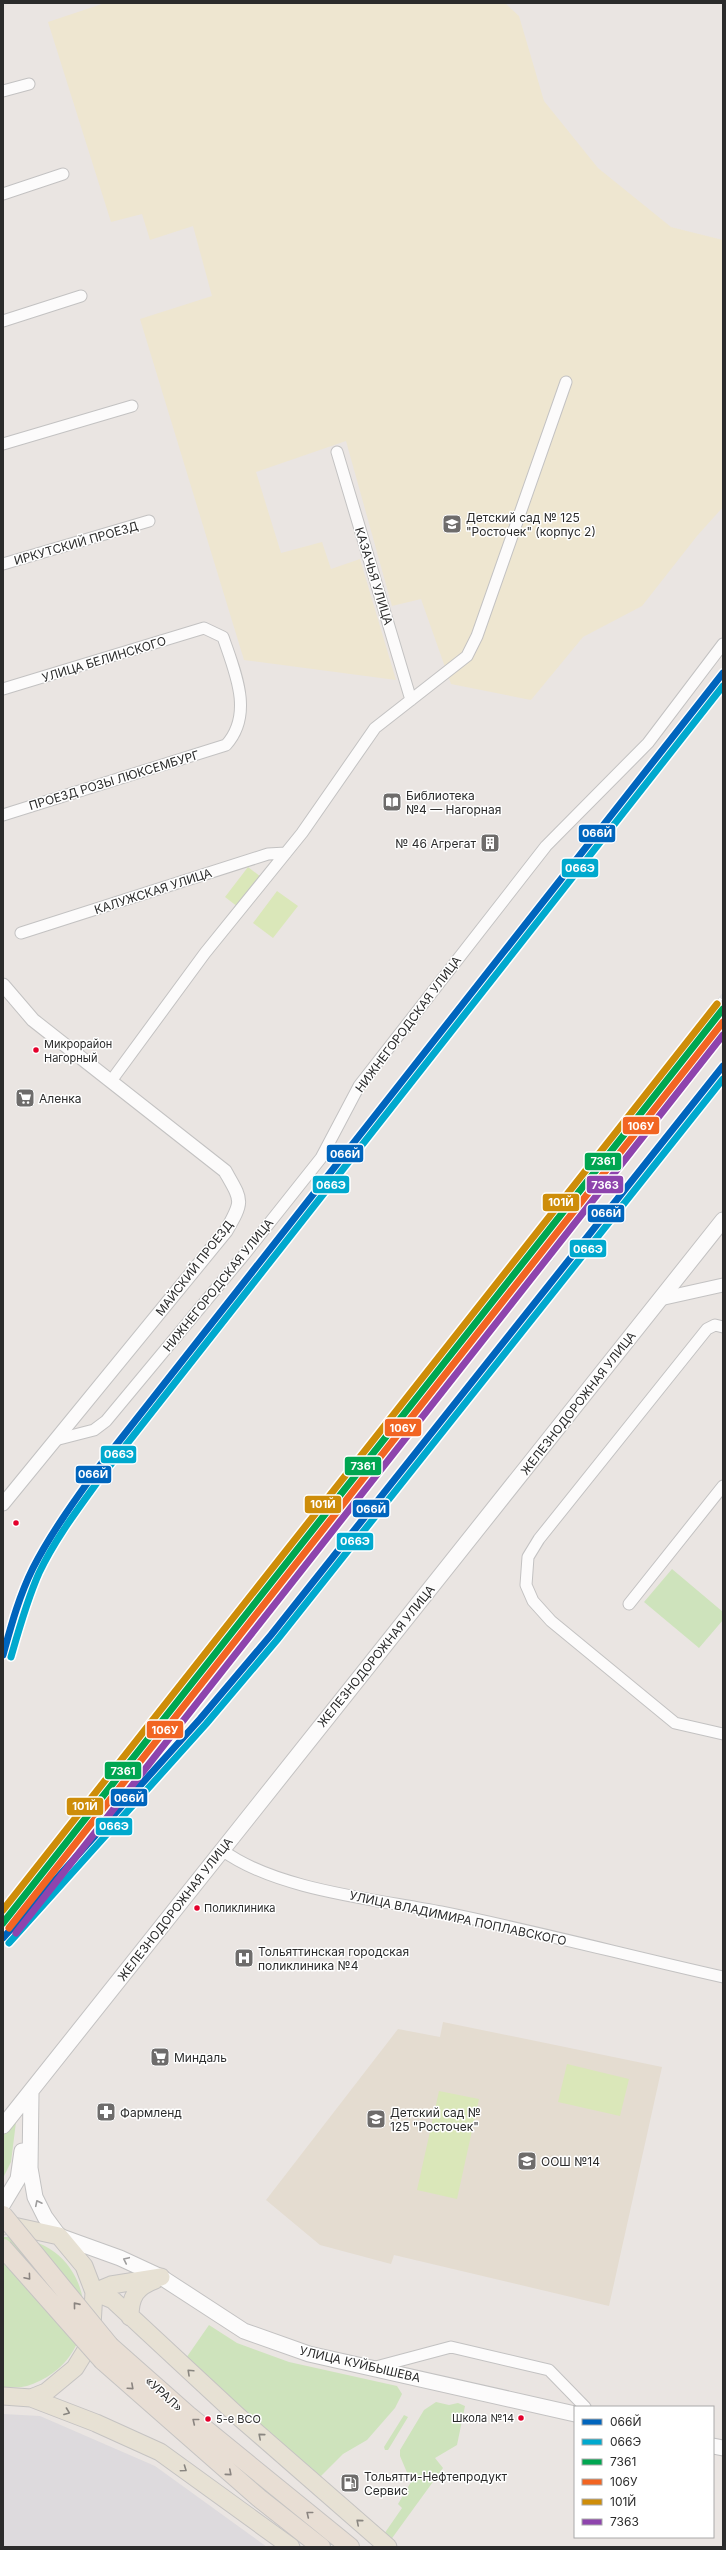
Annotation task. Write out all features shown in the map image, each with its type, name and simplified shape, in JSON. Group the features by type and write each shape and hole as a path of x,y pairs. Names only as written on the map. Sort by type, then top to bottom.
{"highway":[{"name":"«УРАЛ»","path":"3,2216 110,2346 188,2415 350,2547"},
{"name":"«УРАЛ»","path":"3,2248 103,2361 247,2488 320,2547"}],"main road":[{"name":"ЖЕЛЕЗНОДОРОЖНАЯ УЛИЦА","path":"3,2126 31,2093 222,1850 723,1220"},
{"path":"3,2204 18,2179 31,2093"},
{"path":"31,2093 30,2168 35,2197 59,2236 84,2266 94,2292 91,2342 75,2368 46,2392 31,2398"},
{"path":"3,2226 9,2225 59,2236"},
{"name":"УЛИЦА КУЙБЫШЕВА","path":"59,2236 120,2258 161,2277 244,2332 309,2354 574,2414"},
{"path":"94,2292 111,2285 161,2277"},
{"path":"130,2317 130,2303 136,2291 145,2284 161,2277"},
{"path":"94,2292 113,2300 239,2418 388,2547"},
{"path":"3,2396 31,2398 96,2423 160,2452 291,2547"}],"street":[{"path":"3,91 29,84"},
{"path":"3,194 63,174"},
{"path":"3,321 81,296"},
{"path":"111,1081 205,953 286,853 375,728 467,656 477,636 566,382"},
{"path":"3,444 132,406"},
{"name":"КАЗАЧЬЯ УЛИЦА","path":"337,452 411,700"},
{"name":"ИРКУТСКИЙ ПРОЕЗД","path":"3,564 149,522"},
{"name":"УЛИЦА БЕЛИНСКОГО","path":"3,689 204,628 224,637 236,678 242,714 235,735 226,745"},
{"name":"НИЖНЕГОРОДСКАЯ УЛИЦА","path":"55,1440 94,1430 121,1403 321,1158 359,1086 546,846 648,743 723,644"},
{"name":"ПРОЕЗД РОЗЫ ЛЮКСЕМБУРГ","path":"3,815 226,745"},
{"name":"КАЛУЖСКАЯ УЛИЦА","path":"21,933 268,854 286,853"},
{"name":"МАЙСКИЙ ПРОЕЗД","path":"3,985 33,1020 225,1171 239,1196 239,1209 226,1231 55,1440"},
{"path":"660,1299 723,1285"},
{"path":"723,1327 715,1325 706,1329 539,1539 528,1557 526,1585 533,1601 552,1621 675,1722 723,1734"},
{"path":"3,1504 55,1440"},
{"path":"629,1604 723,1486"},
{"name":"УЛИЦА ВЛАДИМИРА ПОПЛАВСКОГО","path":"222,1850 236,1861 286,1880 375,1902 440,1912 723,1977"},
{"path":"371,2368 451,2347 549,2370 584,2406"}],"shaded area":[{"name":"ООШ №14","path":"443,2022 662,2067 609,2306 394,2255 391,2264 320,2245 266,2200 398,2029 440,2037"},
{"path":"3,2414 40,2416 155,2466 267,2547 3,2547"}],"green space":[{"path":"248,867 261,877 238,907 225,897"},
{"path":"277,891 298,906 273,938 253,923"},
{"path":"672,1569 723,1612 723,1620 699,1648 644,1602"},
{"path":"567,2064 629,2079 620,2116 558,2102"},
{"path":"439,2091 479,2099 457,2199 417,2190"},
{"path":"13,2122 16,2122 11,2162 3,2178 3,2135"},
{"path":"3,2237 34,2241 58,2255 75,2275 83,2300 83,2326 73,2350 55,2371 27,2386 21,2387 3,2387"},
{"path":"209,2325 237,2343 289,2362 397,2386 402,2394 395,2408 367,2440 343,2454 319,2478 184,2361"},
{"path":"436,2402 449,2405 458,2403 465,2406 457,2445 435,2458 443,2468 390,2541 382,2537 402,2508 398,2504 411,2482 400,2456 400,2450 424,2410"},
{"path":"404,2415 408,2417 388,2450 385,2450 384,2447"}],"sand":[{"path":"105,3 505,3 519,16 544,101 598,168 671,227 723,240 723,507 697,536 642,606 583,637 531,700 451,684 421,599 392,606 346,441 256,472 281,553 322,542 331,569 360,559 396,680 244,660 140,319 212,296 193,226 150,240 142,214 111,222 48,22"}],"railway":[{"path":"3,1911 723,996"},
{"path":"244,1633 469,1345 532,1251"},
{"path":"486,1328 552,1258"}],"transit line":[{"name":"066Й","path":"3,1655 19,1600 33,1568 55,1529 98,1468 723,673"},
{"name":"066Э","path":"11,1657 39,1573 69,1522 104,1473 723,686"},
{"name":"101Й","path":"3,1910 717,1004"},
{"name":"7361","path":"3,1923 723,1009"},
{"name":"106У","path":"9,1928 723,1022"},
{"name":"7363","path":"16,1933 723,1035"},
{"name":"066Й","path":"3,1938 200,1719 271,1635 723,1066"},
{"name":"066Э","path":"9,1943 206,1724 277,1640 723,1079"}],"place":[{"name":"Детский сад № 125 \"Росточек\" (корпус 2)","path":"452,524"},
{"name":"Библиотека №4 — Нагорная","path":"392,802"},
{"name":"№ 46 Агрегат","path":"490,843"},
{"name":"Микрорайон Нагорный","path":"36,1050"},
{"name":"Аленка","path":"25,1098"},
{"name":"Поликлиника","path":"197,1908"},
{"name":"Тольяттинская городская поликлиника №4","path":"244,1958"},
{"name":"Миндаль","path":"160,2057"},
{"name":"Фармленд","path":"106,2112"},
{"name":"Детский сад № 125 \"Росточек\"","path":"376,2119"},
{"name":"ООШ №14","path":"527,2161"},
{"name":"Школа №14","path":"521,2418"},
{"name":"5-е ВСО","path":"208,2419"},
{"name":"Тольятти-Нефтепродукт Сервис","path":"350,2483"}]}
